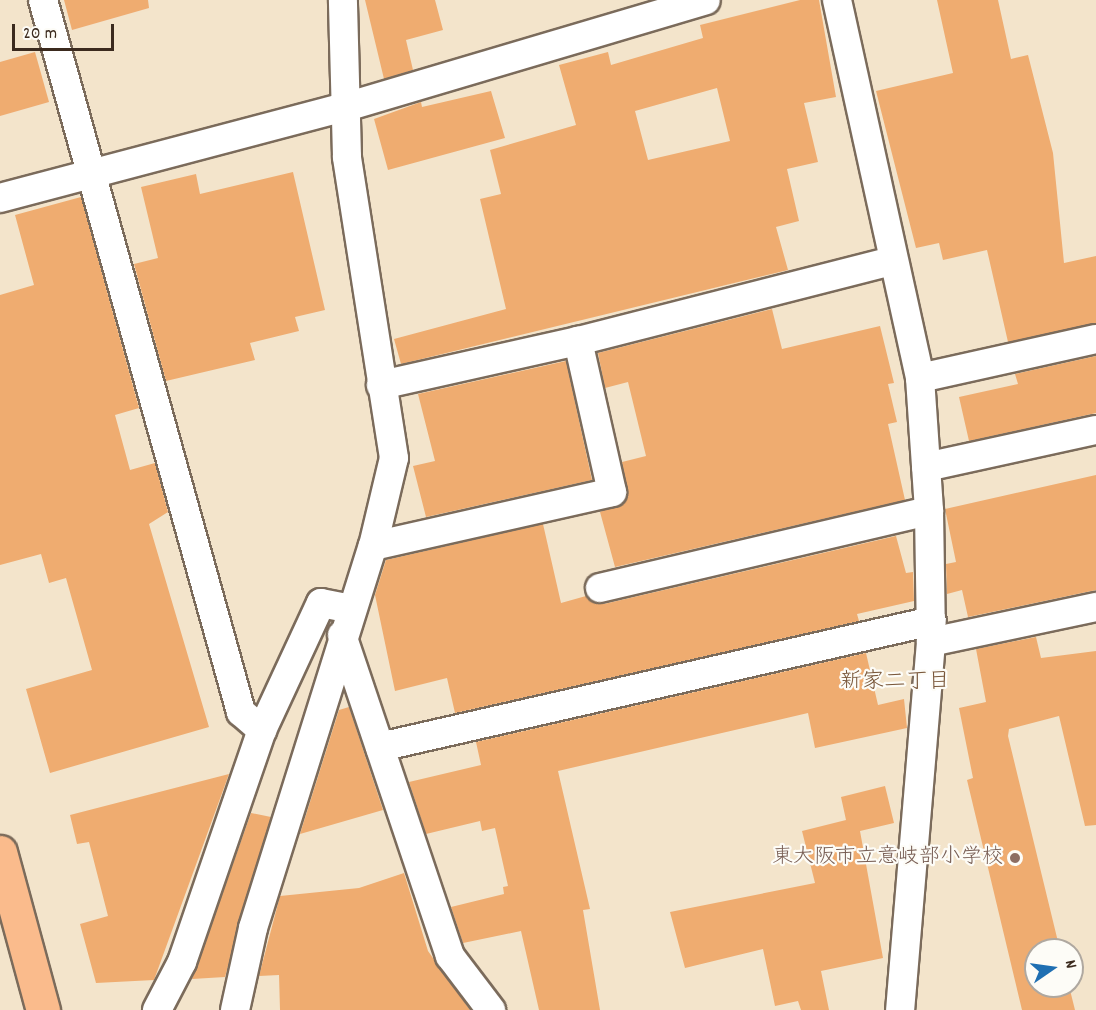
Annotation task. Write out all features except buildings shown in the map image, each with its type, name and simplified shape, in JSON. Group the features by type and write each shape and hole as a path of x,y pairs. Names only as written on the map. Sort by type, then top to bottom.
{"main road":[{"path":"0,852 43,1010"}],"street":[{"path":"43,0 241,712 262,730"},
{"path":"235,1010 253,928 347,622 373,546 394,458 347,157 349,106 343,0"},
{"path":"0,198 91,172 349,106 706,0"},
{"path":"837,0 920,378 930,511 932,632 900,1010"},
{"path":"381,385 578,341 893,261"},
{"path":"920,378 1096,339"},
{"path":"373,546 612,492 578,341"},
{"path":"926,467 1096,430"},
{"path":"600,588 930,511"},
{"path":"157,1010 182,962 262,730 321,603 347,622 380,747 450,956 491,1010"},
{"path":"380,747 932,632 1096,607"}],"place":[{"name":"東大阪市立意岐部小学校","path":"1015,858"}],"district":[{"name":"新家二丁目","path":"895,683"}]}
